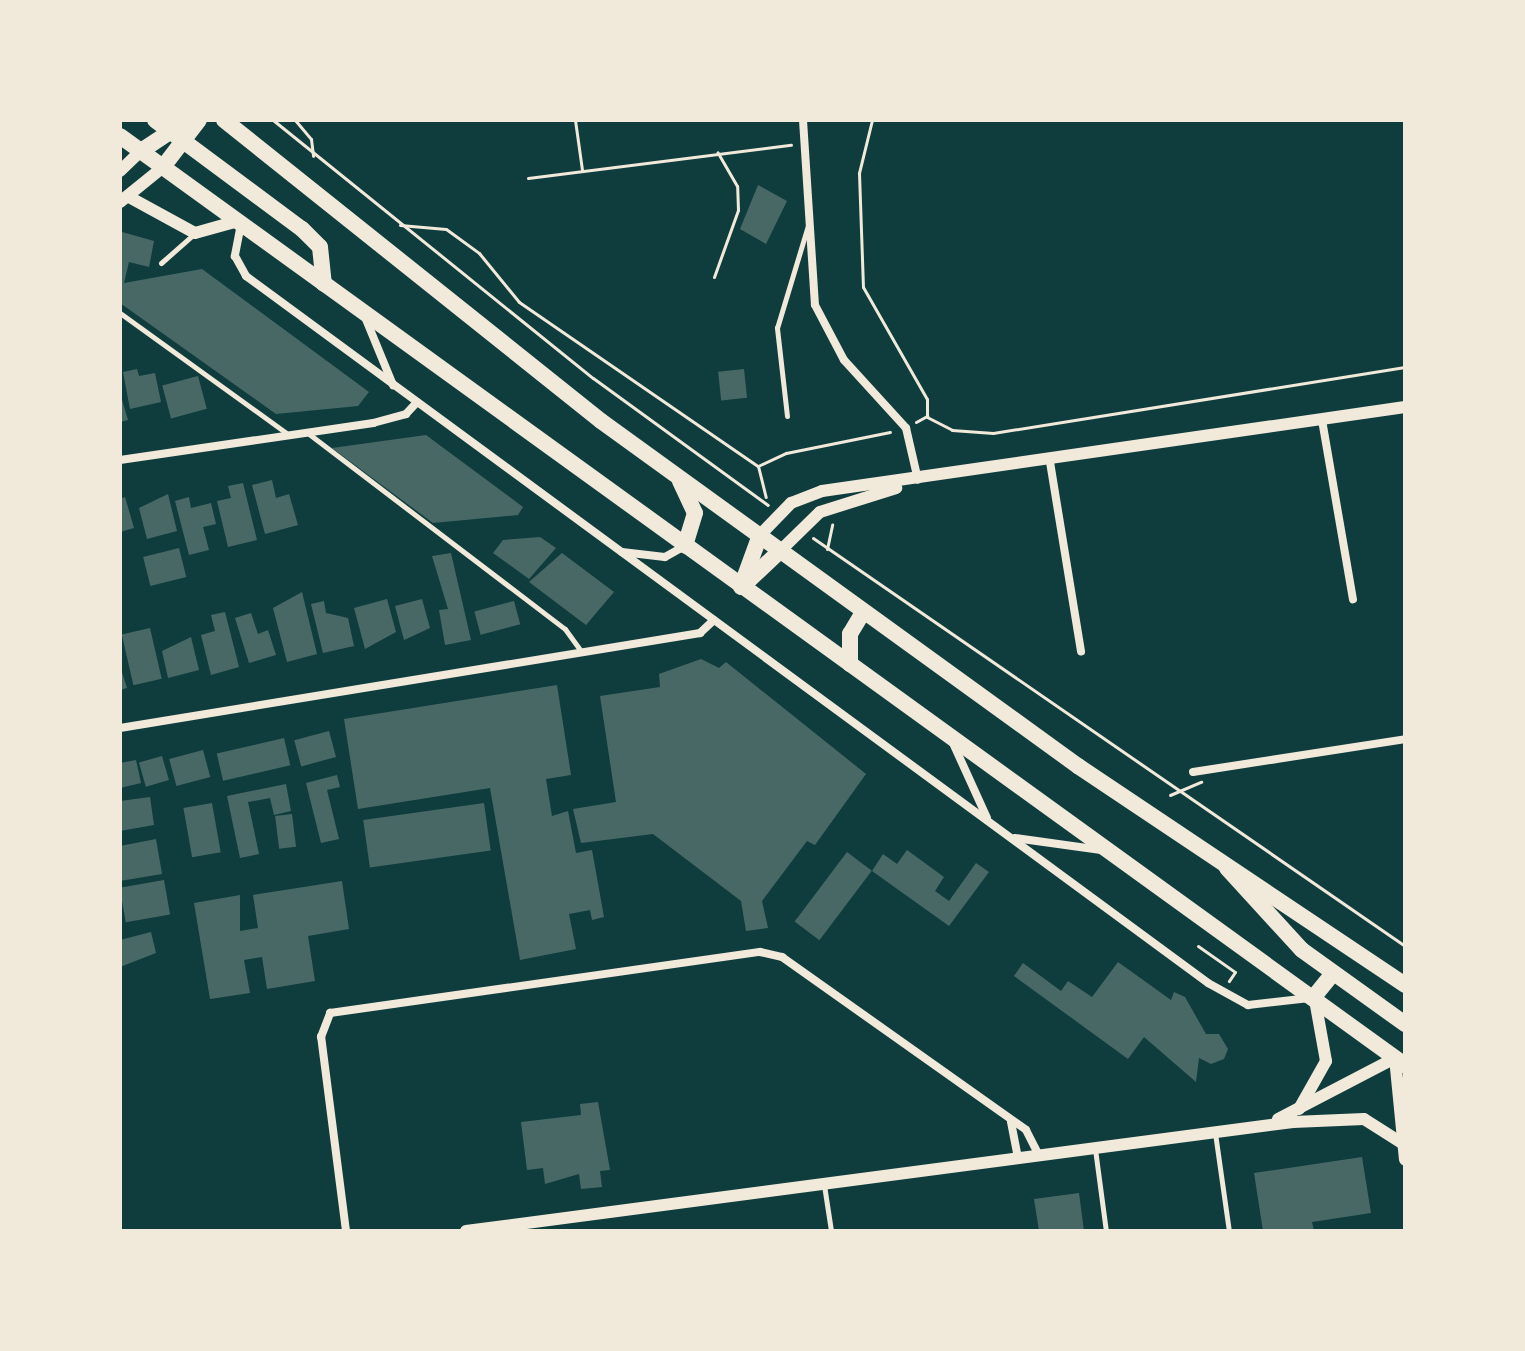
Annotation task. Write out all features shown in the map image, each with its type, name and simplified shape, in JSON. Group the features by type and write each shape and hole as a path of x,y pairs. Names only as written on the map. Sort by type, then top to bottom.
{"highway":[{"path":"155,120 320,247 324,284"},
{"path":"163,167 176,135 188,120"},
{"path":"141,151 199,120"},
{"path":"224,120 674,473 863,612 1078,766 1214,852 1405,985"},
{"path":"120,136 741,587 1402,1059"},
{"path":"674,473 695,513 685,546"},
{"path":"741,587 760,535"},
{"path":"741,587 781,550"},
{"path":"850,664 850,634 863,612"},
{"path":"1214,852 1287,936 1405,1024"},
{"path":"1314,999 1333,973"}],"street":[{"path":"803,120 808,143 807,261 823,326 906,428 915,483"},
{"path":"120,171 141,151"},
{"path":"163,167 125,199 195,233 239,222 235,253 242,272 618,551 1232,998 1250,1005 1314,999 1325,1065 1297,1111"},
{"path":"362,311 394,386"},
{"path":"120,460 398,418 417,402"},
{"path":"760,535 778,513 816,493 915,483 1405,407"},
{"path":"1322,420 1353,599"},
{"path":"1050,462 1081,651"},
{"path":"781,550 820,512 915,483"},
{"path":"618,551 657,558 685,546"},
{"path":"120,728 700,633 714,620"},
{"path":"950,737 993,825"},
{"path":"1193,772 1405,739"},
{"path":"1008,836 1109,851"},
{"path":"346,1231 321,1037 325,1019 346,1006 768,952 1026,1130 1039,1156"},
{"path":"1264,1125 1402,1059 1405,1160"},
{"path":"466,1231 1264,1125 1360,1118 1404,1144"},
{"path":"1011,1122 1018,1159"}],"lane":[{"path":"787,416 777,328 808,225"},
{"path":"161,263 195,233"},
{"path":"120,313 290,435"},
{"path":"307,433 565,629 583,652"},
{"path":"1214,1132 1229,1231"},
{"path":"1095,1148 1106,1231"},
{"path":"824,1184 831,1231"}],"path":[{"path":"273,120 593,378 763,498 758,466 519,302 479,253 446,229 402,224"},
{"path":"295,120 313,150 313,156"},
{"path":"575,120 582,170"},
{"path":"872,120 859,173 863,287 927,399 927,416"},
{"path":"528,178 808,143"},
{"path":"714,277 738,210 737,186 717,152"},
{"path":"927,416 952,430 993,433 1405,367"},
{"path":"758,466 786,453 906,428 927,416"},
{"path":"827,549 1172,792 1405,946"},
{"path":"1172,792 1204,786"}],"building":[{"path":"758,185 787,201 766,244 740,229"},
{"path":"122,232 154,241 149,267 129,262 124,283 202,269 369,392 358,406 276,414 120,303"},
{"path":"137,369 139,376 155,373 161,402 130,409 123,372"},
{"path":"744,369 747,398 721,401 718,372"},
{"path":"198,376 207,409 171,418 162,386"},
{"path":"120,393 128,420 120,422"},
{"path":"426,435 523,507 518,515 433,523 332,448"},
{"path":"272,480 276,498 289,494 298,525 265,534 252,485"},
{"path":"243,483 257,540 228,547 217,501 231,498 228,486"},
{"path":"168,494 177,531 147,539 139,508"},
{"path":"125,497 134,528 120,532 120,499"},
{"path":"189,497 191,508 211,503 216,524 203,527 209,550 189,555 175,501"},
{"path":"540,537 556,548 529,579 493,553 503,540"},
{"path":"179,548 186,577 150,586 143,557"},
{"path":"451,553 471,640 445,645 439,610 448,609 432,556"},
{"path":"562,553 614,592 586,625 529,582"},
{"path":"302,592 317,654 287,662 273,608"},
{"path":"387,599 396,632 365,649 354,608"},
{"path":"422,599 430,628 404,640 395,606"},
{"path":"324,601 326,613 348,618 354,646 323,653 311,604"},
{"path":"514,601 520,624 481,635 474,612"},
{"path":"225,612 239,667 211,675 201,635 215,631 211,615"},
{"path":"251,613 258,634 268,630 276,655 249,663 235,618"},
{"path":"150,628 162,679 133,685 122,635"},
{"path":"191,637 199,670 168,678 162,651"},
{"path":"701,659 719,668 726,662 866,774 815,845 807,841 762,901 768,928 746,931 741,901 653,834 581,843 573,809 616,802 600,696 660,687 659,674"},
{"path":"120,666 127,688 120,690"},
{"path":"557,685 571,775 546,779 552,816 568,811 576,853 592,850 604,917 592,920 590,910 569,914 576,949 520,960 490,788 358,809 344,719"},
{"path":"329,731 336,757 301,766 294,740"},
{"path":"284,738 290,765 223,781 217,754"},
{"path":"203,750 210,777 176,786 169,759"},
{"path":"162,756 169,780 146,787 139,763"},
{"path":"136,760 141,783 120,788 120,763"},
{"path":"337,775 340,787 327,790 339,839 321,843 306,783"},
{"path":"286,784 291,811 274,815 270,798 248,802 259,854 240,858 227,796"},
{"path":"150,797 154,825 120,831 120,801"},
{"path":"212,803 221,852 192,857 183,808"},
{"path":"484,803 491,851 370,868 363,820"},
{"path":"292,814 296,847 279,849 275,816"},
{"path":"156,839 162,874 120,881 120,846"},
{"path":"907,850 944,877 935,891 949,901 976,863 989,872 949,926 872,871 883,854 897,864"},
{"path":"847,852 872,871 819,940 795,921"},
{"path":"164,880 170,914 126,922 120,888"},
{"path":"342,881 349,929 308,936 315,981 267,989 262,957 244,960 250,993 210,999 194,903 240,895 240,931 258,928 253,895"},
{"path":"151,932 156,953 120,967 120,940"},
{"path":"1118,962 1171,1000 1174,992 1185,997 1206,1034 1219,1034 1228,1049 1224,1059 1211,1064 1199,1058 1196,1082 1144,1037 1128,1059 1014,976 1023,963 1061,991 1068,981 1092,997"},
{"path":"598,1102 610,1170 600,1171 602,1187 581,1189 579,1174 545,1184 543,1168 527,1170 521,1122 581,1115 580,1104"},
{"path":"1362,1157 1371,1213 1312,1222 1314,1231 1263,1231 1254,1173"},
{"path":"1079,1193 1084,1231 1039,1231 1034,1199"}]}
